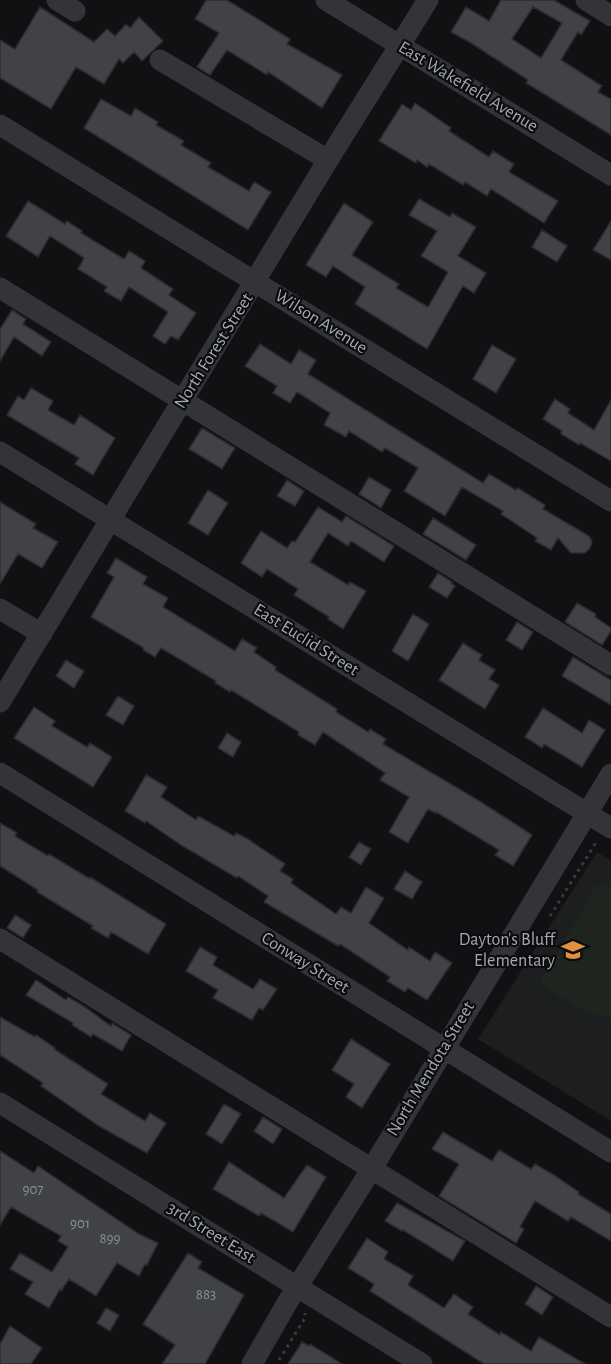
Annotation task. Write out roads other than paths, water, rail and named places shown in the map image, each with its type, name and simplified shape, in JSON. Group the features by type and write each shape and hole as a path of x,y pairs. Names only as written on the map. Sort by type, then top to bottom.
{"street":[{"name":"East Wakefield Avenue","path":"326,0 611,175"},
{"name":"North Forest Street","path":"0,702 328,160 428,0"},
{"path":"586,0 611,16"},
{"path":"160,60 328,160"},
{"name":"Wilson Avenue","path":"0,125 611,501"},
{"path":"0,288 611,665"},
{"name":"East Euclid Street","path":"0,452 611,828"},
{"path":"0,609 42,634"},
{"name":"Conway Street","path":"0,773 611,1152"},
{"name":"North Mendota Street","path":"252,1364 611,774"},
{"path":"0,939 611,1317"},
{"name":"3rd Street East","path":"0,1103 422,1364"}],"place":[{"name":"Dayton's Bluff Elementary","path":"573,950"}]}
